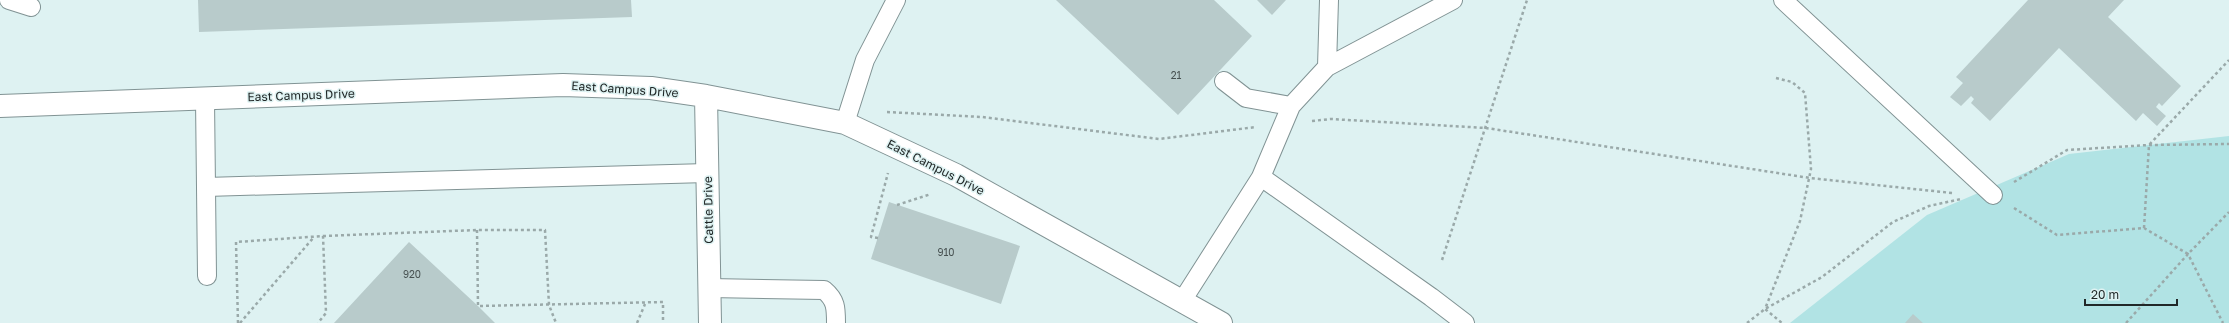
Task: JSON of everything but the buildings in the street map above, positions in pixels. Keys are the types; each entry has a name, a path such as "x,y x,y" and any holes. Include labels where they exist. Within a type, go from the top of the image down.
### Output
{"street":[{"name":"East Campus Drive","path":"0,106 563,85 651,88 706,96 845,123 956,175 1221,323"},
{"name":"Cattle Drive","path":"706,96 710,323"}],"lane":[{"path":"9,0 31,7"},
{"path":"845,123 865,60 896,0"},
{"path":"1327,66 1329,0"},
{"path":"1182,301 1261,176 1291,106 1327,66 1453,0"},
{"path":"1783,0 1985,195"},
{"path":"1224,81 1246,98 1291,106"},
{"path":"205,99 207,276"},
{"path":"206,187 707,173"},
{"path":"1261,176 1431,297 1464,323"},
{"path":"709,288 824,290 832,297 836,306 836,323"}],"path":[{"path":"1442,260 1527,0"},
{"path":"2144,228 2149,145 2229,60"},
{"path":"1765,308 1800,221 1811,170 1805,94 1792,82 1776,78"},
{"path":"883,111 982,117 1159,139 1331,119 1486,128 1810,178 1985,195 2057,236 2144,228 2188,254 2223,323"},
{"path":"1746,323 1765,308 1822,277 1893,222 1930,206 1985,195 2067,150 2149,145 2229,144"},
{"path":"878,238 871,237 889,172"},
{"path":"897,204 932,194"},
{"path":"2126,323 2188,254 2229,212"},
{"path":"477,230 478,306 645,304 663,302 663,323"},
{"path":"239,323 236,242 323,236 477,230 545,230 549,305 556,323"},
{"path":"318,323 326,313 323,236"},
{"path":"239,323 314,237"},
{"path":"637,323 645,304"},
{"path":"1765,308 1782,323"}],"shaded area":[{"path":"2229,136 2229,323 1790,323 1927,215 2069,154"}]}
